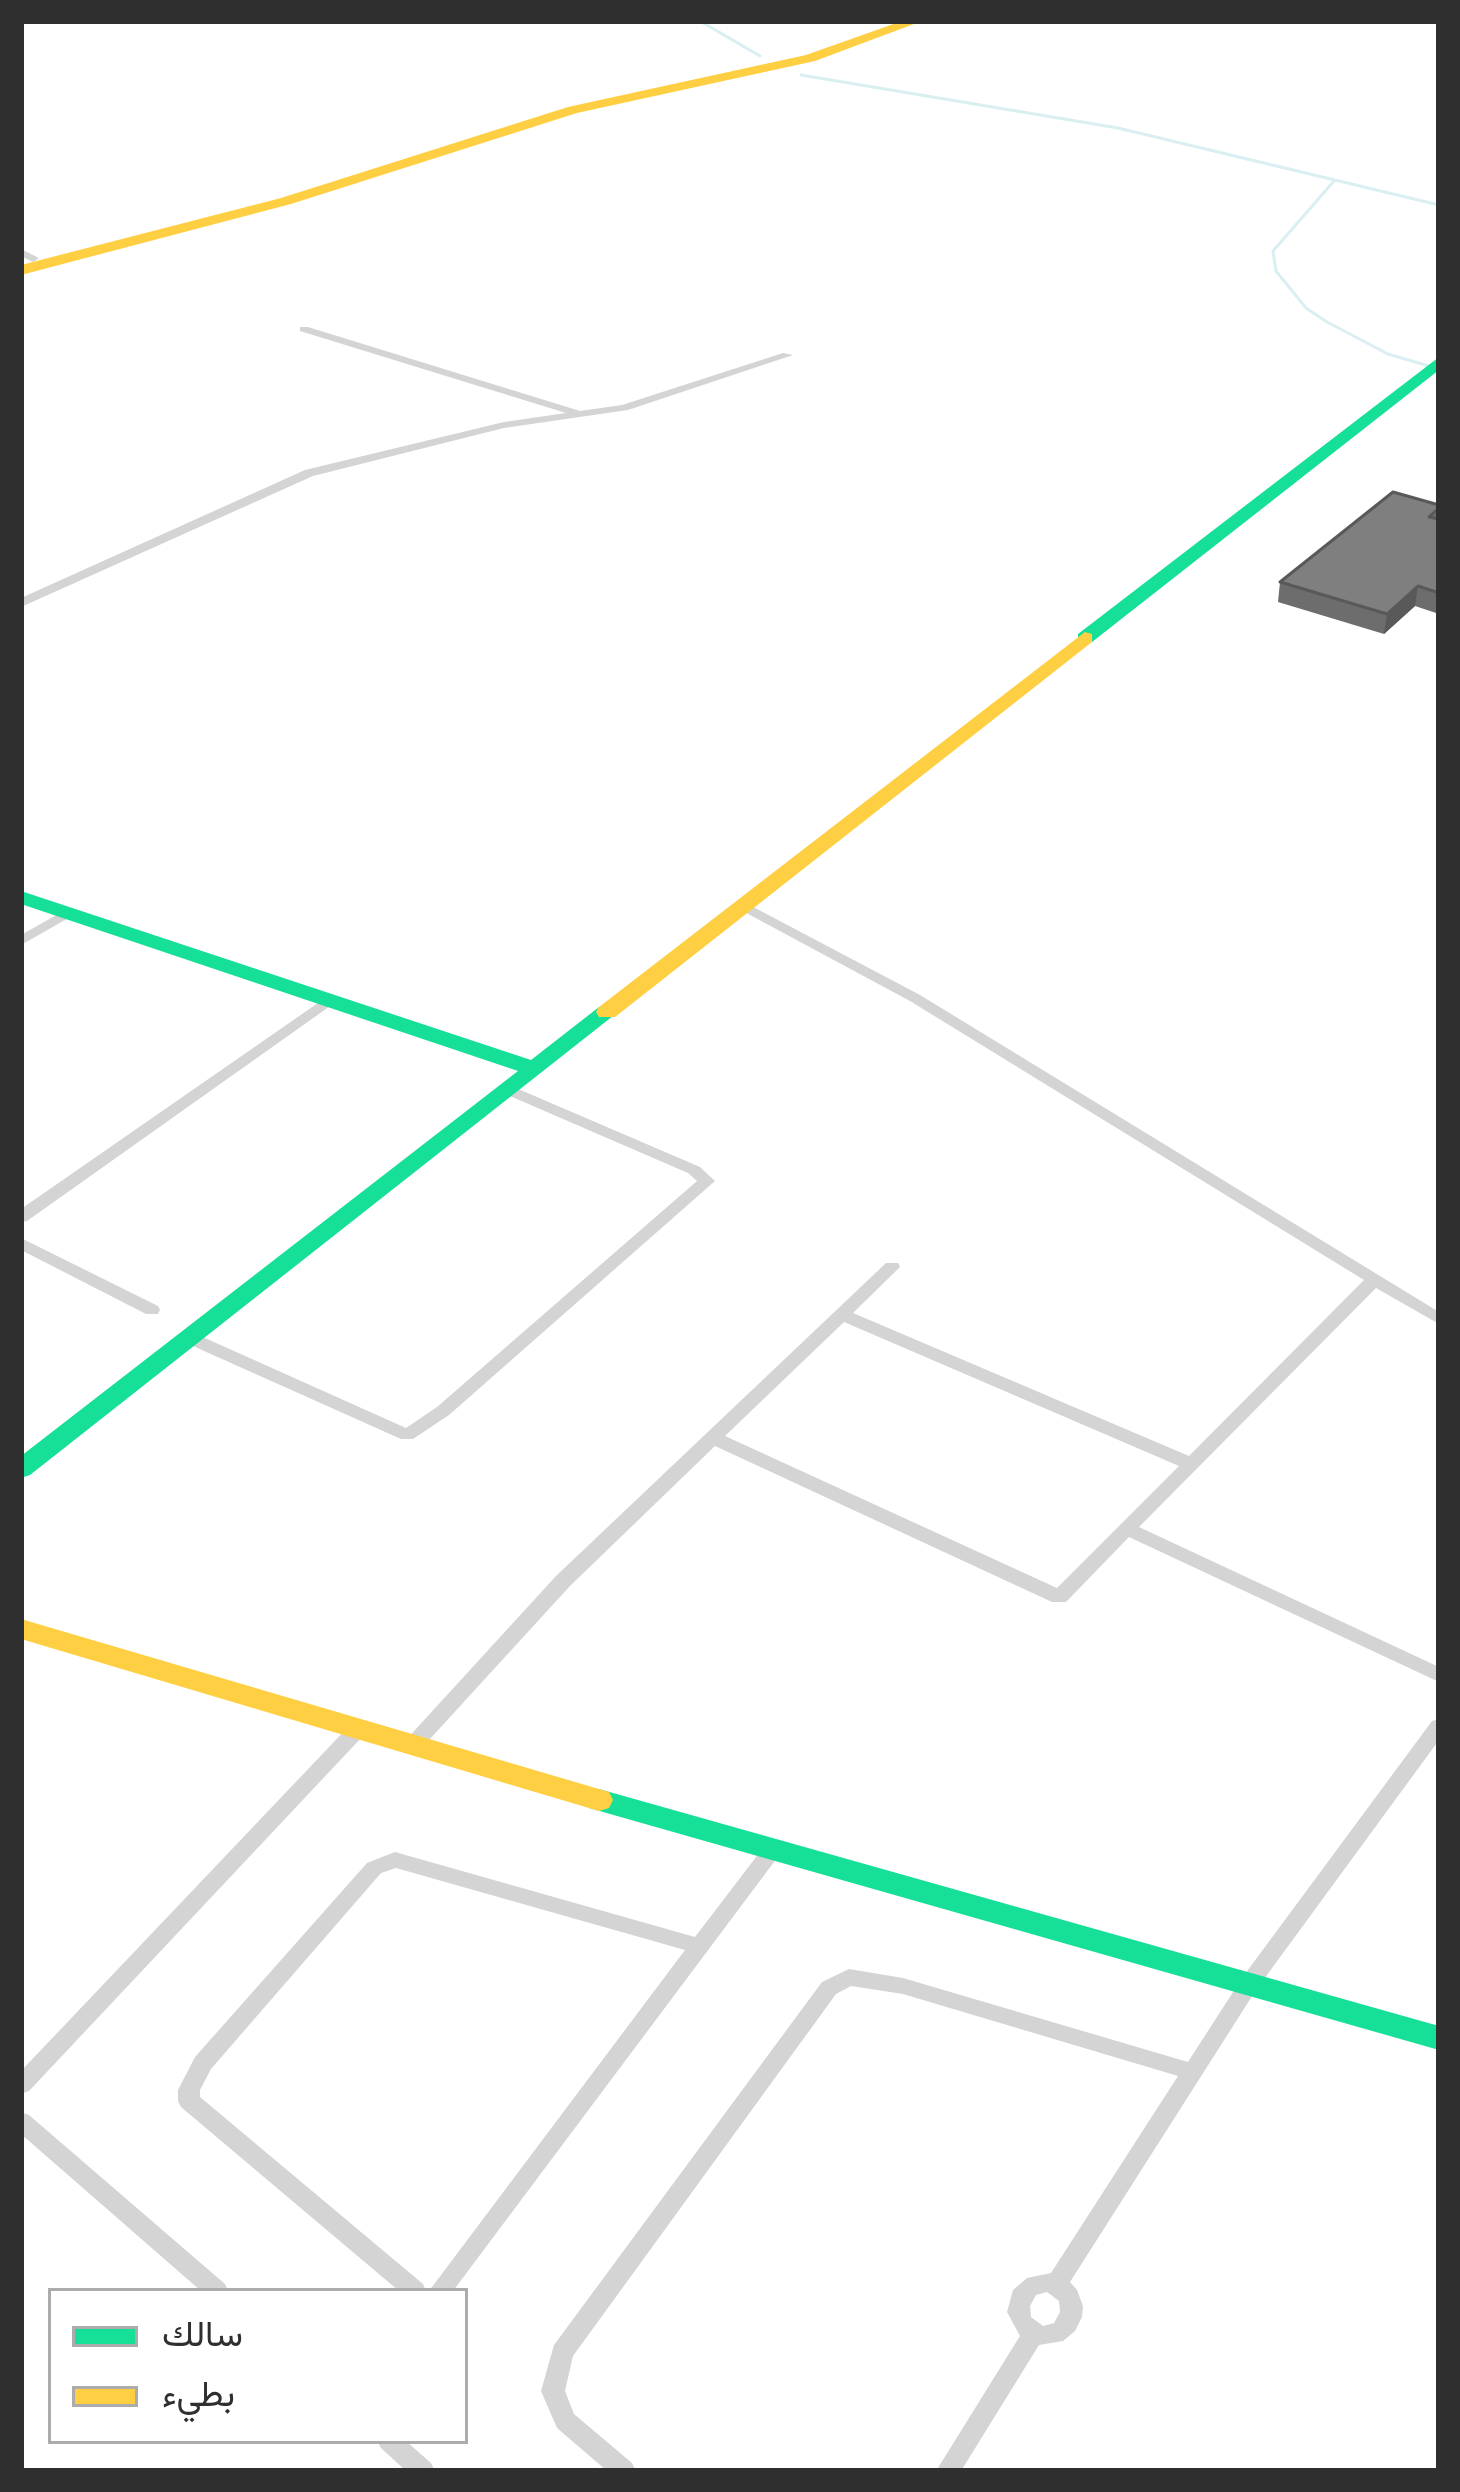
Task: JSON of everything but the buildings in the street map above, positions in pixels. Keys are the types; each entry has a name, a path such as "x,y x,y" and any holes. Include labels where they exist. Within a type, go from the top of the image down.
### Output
{"main road":[{"path":"24,261 277,195 564,106 773,60 896,21"},
{"path":"24,261 266,207 573,110 810,58 914,21"},
{"path":"21,1469 1435,365"},
{"path":"21,897 536,1069"},
{"path":"21,1629 356,1732 1439,2038"}],"street":[{"path":"304,329 581,414"},
{"path":"21,603 309,472 397,448 624,408 787,355"},
{"path":"742,905 974,1034 1439,1318"},
{"path":"21,941 68,913"},
{"path":"21,1217 328,1001"},
{"path":"190,1338 407,1435 443,1412 707,1181 705,1175 509,1090"},
{"path":"21,1243 152,1310"},
{"path":"411,1747 563,1581 892,1267"},
{"path":"713,1438 1059,1597 1375,1279"},
{"path":"842,1315 1190,1463"},
{"path":"1126,1528 1439,1675"},
{"path":"1055,2286 1249,1984 1439,1726"},
{"path":"21,2085 356,1732"},
{"path":"442,2288 773,1849"},
{"path":"411,2288 189,2101 202,2063 374,1868 395,1860 700,1946"},
{"path":"624,2471 565,2421 553,2391 562,2352 829,1988 849,1977 903,1986 1192,2072"},
{"path":"21,2121 214,2288"},
{"path":"1035,2332 1064,2329 1073,2319 1074,2306 1055,2286"},
{"path":"1035,2332 1016,2311 1017,2298 1026,2288 1055,2286"},
{"path":"948,2471 1035,2332"},
{"path":"392,2444 423,2471"}],"waterway":[{"path":"700,21 760,56"},
{"path":"801,75 1118,128 1439,205"},
{"path":"1334,181 1273,251 1276,271 1306,308 1327,322 1388,354 1439,369"}],"traffic: fast":[{"path":"1085,638 1439,362"},
{"path":"21,897 535,1069"},
{"path":"21,1469 607,1012"},
{"path":"599,1800 1439,2038"}],"traffic: slow":[{"path":"21,270 286,201 573,110 810,58 915,21"},
{"path":"607,1012 1085,638"},
{"path":"21,1629 599,1800"}]}
